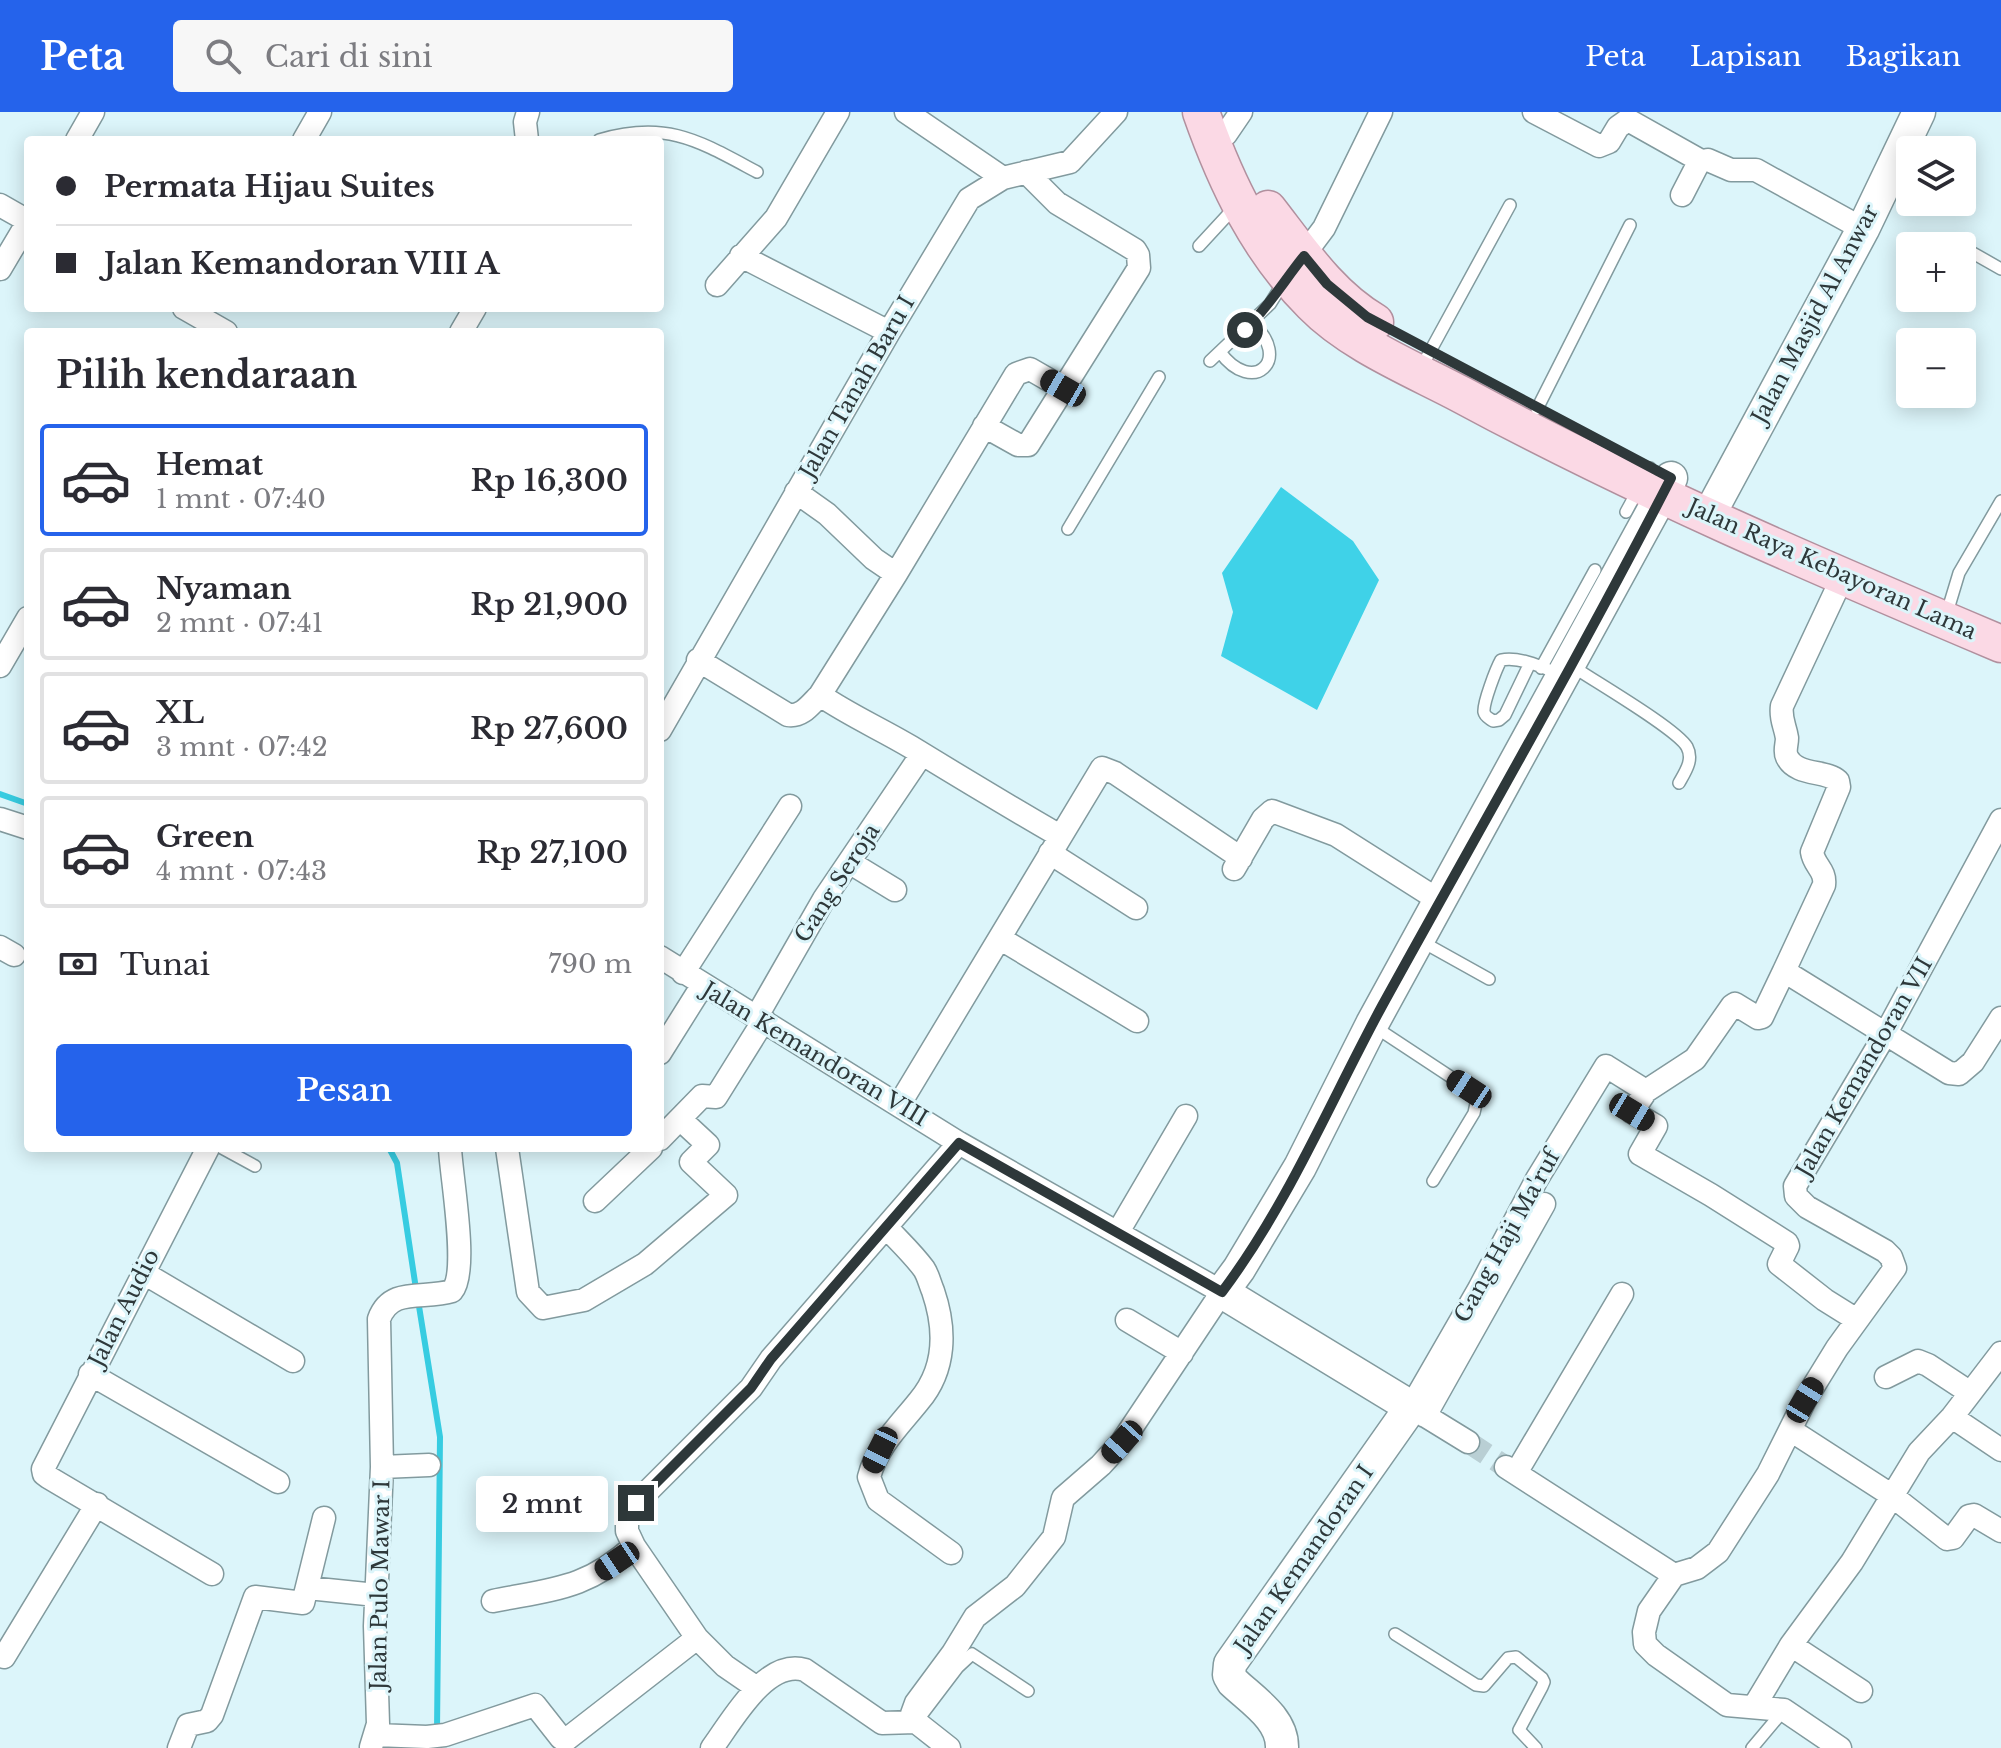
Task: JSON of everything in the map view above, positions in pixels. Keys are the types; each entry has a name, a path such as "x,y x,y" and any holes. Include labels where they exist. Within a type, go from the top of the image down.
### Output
{"main road":[{"name":"Jalan Raya Kebayoran Lama","path":"1221,118 1256,193 1296,266"},
{"name":"Jalan Raya Kebayoran Lama","path":"1221,118 1224,176 1238,204 1296,266 1392,332 1424,362 1525,411 1650,487 1712,508 1806,550 1859,578 1948,612 2001,625"},
{"name":"Jalan Raya Kebayoran Lama","path":"1948,612 2001,644"}],"street":[{"path":"79,136 93,112"},
{"path":"306,136 320,112"},
{"path":"527,136 528,112"},
{"path":"717,285 776,218 838,112"},
{"path":"906,112 1003,178"},
{"name":"Jalan Tanah Baru I","path":"664,719 969,199 1003,178 1073,160 1116,112"},
{"path":"1296,266 1324,228 1381,112"},
{"path":"1534,112 1599,146 1609,142 1618,127 1628,120 1701,161 1708,160 1731,170 1756,170 1863,229"},
{"name":"Jalan Masjid Al Anwar","path":"1712,508 1863,229 1919,112"},
{"path":"1682,195 1701,161"},
{"path":"984,426 1018,445 1028,445 1139,268 1138,255 1084,217 1057,203 1026,172"},
{"path":"0,205 24,219"},
{"path":"0,269 24,228"},
{"path":"741,256 889,332"},
{"path":"196,316 218,328"},
{"path":"698,660 788,715 802,713 820,695 1016,374 1021,370 1035,371 1063,388"},
{"path":"949,1748 916,1722 912,1714 916,1703 975,1617 1015,1586 1054,1537 1063,1498 1122,1442 1239,1269 1300,1167 1372,1024 1440,901 1551,668 1650,487"},
{"path":"796,492 827,514 874,559 896,574"},
{"path":"1857,1320 1825,1300 1779,1263 1787,1243 1640,1154 1656,1126 1632,1112 1646,1091 1695,1059 1732,1006 1735,1004 1758,1018 1764,1016 1824,885 1823,871 1812,852 1839,787 1838,781 1832,776 1812,773 1789,761 1780,718 1782,706 1859,578"},
{"path":"0,666 24,625"},
{"path":"820,695 851,716 922,754 1055,844 1136,908"},
{"name":"Gang Seroja","path":"680,1119 702,1096 716,1097 817,911 922,754"},
{"path":"899,1105 1104,767 1237,864 1263,819 1272,811 1336,835 1440,901"},
{"path":"683,973 790,806"},
{"path":"1,820 24,827"},
{"name":"Jalan Kemandoran VII","path":"1674,1575 1697,1568 1718,1552 1768,1474 1805,1400 1857,1320 1892,1275 1894,1263 1885,1251 1807,1207 1796,1196 1795,1186 1886,1033 2001,820"},
{"path":"849,862 895,890"},
{"path":"1001,939 1137,1021"},
{"name":"Jalan Kemandoran VIII","path":"664,960 959,1143 1222,1292 1418,1412"},
{"path":"1784,971 1939,1069 1959,1074 1973,1062 2001,1018"},
{"path":"664,1047 702,986"},
{"name":"Gang Haji Ma'ruf","path":"1418,1412 1537,1179 1606,1066 1646,1091"},
{"path":"1118,1232 1186,1116"},
{"path":"508,1152 528,1292 543,1308 584,1300 645,1264 726,1195 691,1162 708,1145 680,1119 664,1135"},
{"path":"757,1688 725,1666 697,1638 634,1546 627,1531 627,1521 636,1503 751,1388 771,1359 959,1143"},
{"name":"Jalan Audio","path":"97,1504 48,1477 43,1469 206,1152"},
{"path":"382,1467 379,1319 388,1303 410,1296 452,1291 459,1279 457,1213 450,1152"},
{"path":"595,1201 647,1152"},
{"path":"1468,1442 1418,1412 1544,1204"},
{"path":"887,1228 926,1271 941,1319 942,1347 933,1379 922,1398 880,1450 869,1477 878,1500 951,1553"},
{"path":"142,1272 293,1361"},
{"path":"1622,1294 1511,1470 1674,1575 1649,1611 1644,1632 1645,1644 1656,1655 1727,1705 1755,1705 1784,1710 1840,1748"},
{"path":"1127,1320 1182,1353"},
{"path":"1755,1705 1791,1645 1852,1562 1919,1452 1952,1417 2001,1353"},
{"path":"1886,1377 1918,1361 1969,1392"},
{"path":"90,1374 278,1482"},
{"name":"Jalan Kemandoran I","path":"1282,1748 1280,1730 1233,1682 1229,1675 1230,1664 1418,1412"},
{"path":"1952,1417 2001,1450"},
{"path":"1792,1431 1891,1495 1947,1539 1953,1538 1969,1516 1974,1515 2001,1531"},
{"name":"Jalan Pulo Mawar I","path":"373,1742 382,1467 429,1465"},
{"path":"4,1657 97,1504 212,1574"},
{"path":"179,1748 188,1725 207,1721 212,1715 255,1597 303,1603 324,1518"},
{"path":"493,1601 586,1581 634,1546"},
{"path":"308,1588 376,1595"},
{"path":"373,1742 436,1736 535,1705 561,1738 567,1739 697,1638"},
{"path":"1791,1645 1861,1691"},
{"path":"712,1748 757,1688 780,1670 794,1666 805,1670 882,1723 916,1722"}],"lane":[{"path":"614,136 658,131 674,134 708,145 757,172"},
{"path":"1199,246 1238,204"},
{"path":"1424,362 1510,205"},
{"path":"1525,411 1630,225"},
{"path":"1976,255 2001,269"},
{"path":"1210,361 1270,304 1296,266"},
{"path":"1220,352 1229,364 1243,373 1253,374 1264,367 1271,355 1269,342 1252,323"},
{"path":"1068,529 1159,377"},
{"path":"1948,612 1959,573 2001,501"},
{"path":"1595,570 1551,668 1499,720 1493,721 1484,711 1501,660 1506,658 1551,668 1672,732 1687,747 1690,757 1679,783"},
{"path":"1419,939 1489,979"},
{"path":"1372,1024 1469,1089 1477,1099 1474,1113 1433,1181"},
{"path":"229,1152 255,1166"},
{"path":"1395,1634 1476,1685 1484,1686 1508,1658 1516,1657 1542,1678 1544,1682 1519,1730 1536,1748"},
{"path":"916,1722 958,1667 972,1654 1028,1691"},
{"path":"1752,1748 1784,1710"}],"shaded area":[{"path":"1281,487 1353,541 1379,580 1317,710 1221,656 1233,612 1222,573"}],"waterway":[{"path":"0,794 24,803"},
{"path":"391,1152 397,1163 416,1289"},
{"path":"418,1300 440,1437 437,1731"}],"tunnel":[{"path":"1468,1442 1506,1467"}],"route":[{"path":"636,1503 751,1388 771,1359 959,1143 1222,1292 1260,1236 1300,1167 1372,1024 1671,478 1367,317 1327,284 1304,256 1270,304 1245,330"}]}
